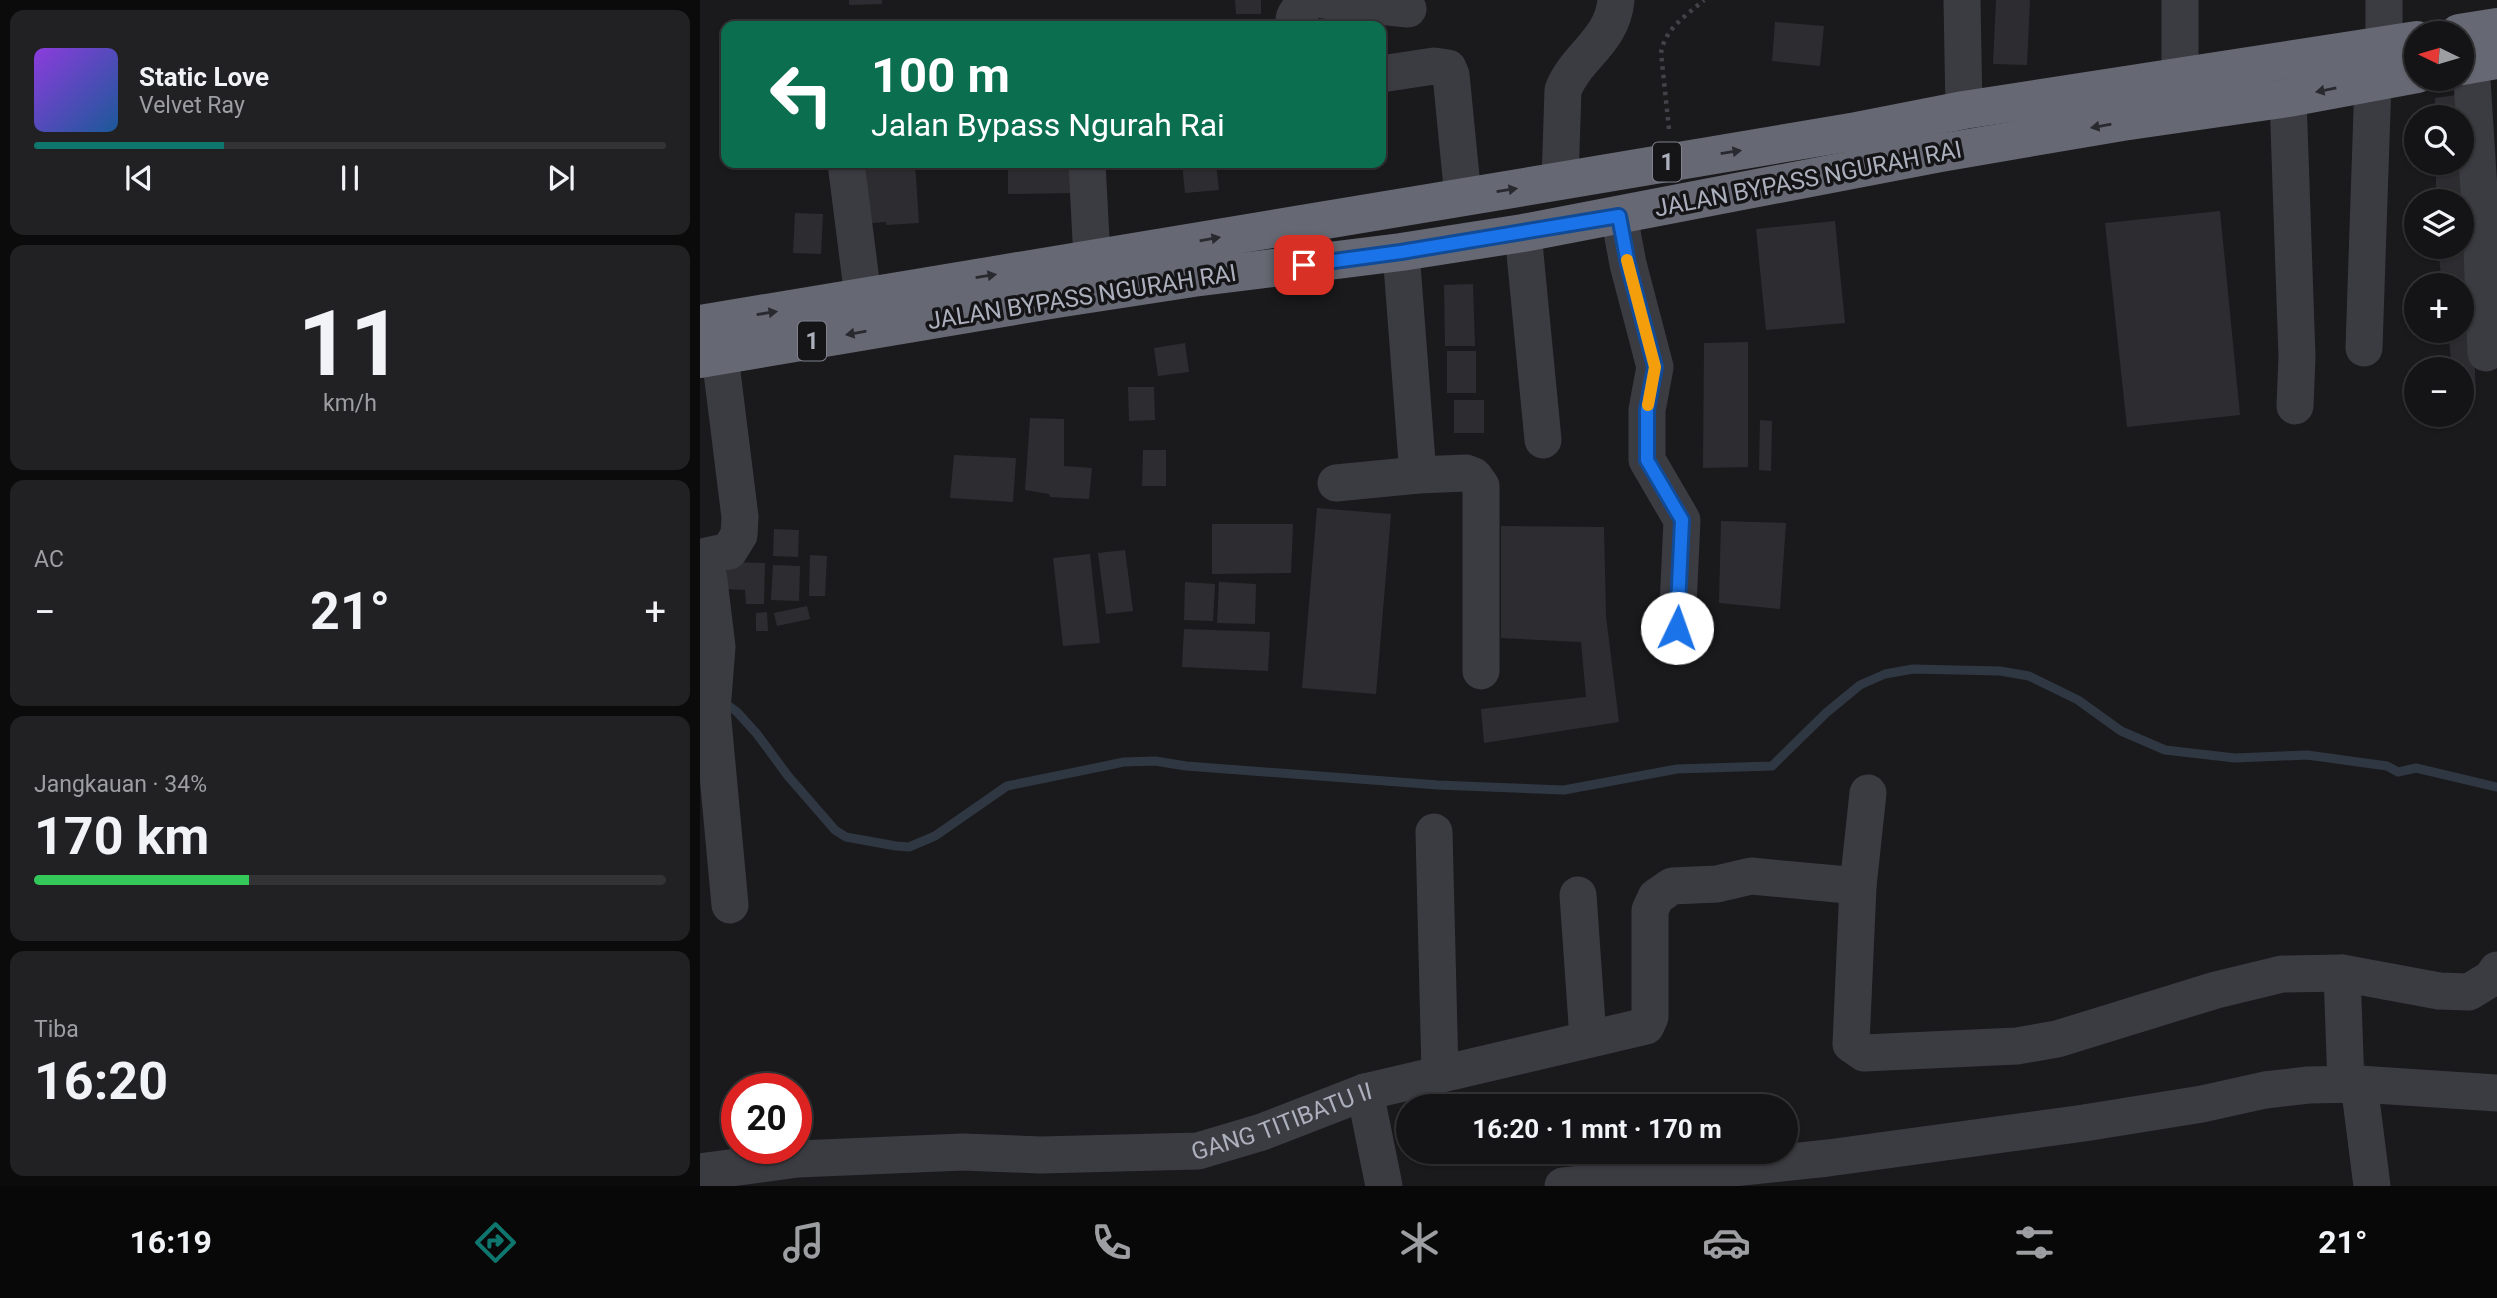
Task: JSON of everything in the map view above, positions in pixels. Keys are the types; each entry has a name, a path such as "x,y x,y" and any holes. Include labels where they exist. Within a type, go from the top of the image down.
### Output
{"highway":[{"name":"JALAN BYPASS NGURAH RAI","path":"710,358 1093,259 1857,131 1964,110 2400,42"},
{"name":"JALAN BYPASS NGURAH RAI","path":"700,324 863,297 921,304 1193,278 1401,252 1619,216 1940,153 2122,122 2288,98 2404,76"}],"street":[{"path":"1293,21 1298,9 1313,0"},
{"path":"1324,0 1408,9"},
{"path":"1560,181 1563,90 1568,78 1604,37 1614,15 1616,0"},
{"path":"1962,0 1964,110"},
{"path":"2180,0 2180,78"},
{"path":"2384,0 2400,42"},
{"path":"2479,52 2497,186"},
{"path":"2479,52 2486,353"},
{"path":"1386,73 1434,65 1448,68 1451,75 1463,197"},
{"path":"2364,348 2372,81"},
{"path":"2288,98 2297,357 2295,406"},
{"path":"847,168 863,297"},
{"path":"1087,168 1093,259"},
{"path":"1619,216 1628,264 1655,367 1647,410 1647,460 1682,520 1677,628"},
{"path":"1523,233 1543,440"},
{"path":"1401,252 1418,475"},
{"path":"710,358 740,517 739,535 729,551 706,556 717,648 712,710 730,905"},
{"path":"1336,484 1418,475 1466,473 1474,476 1481,486 1481,671"},
{"path":"1868,793 1858,886 1851,1044 1864,1053 2017,1046 2057,1039 2216,990 2282,974 2342,973 2439,991 2469,992 2492,978 2497,970"},
{"path":"1434,832 1440,1073"},
{"name":"GANG TITIBATU II","path":"700,1172 798,1159 963,1152 1041,1155 1198,1151 1262,1132 1365,1092 1646,1026 1650,1017 1650,910 1656,897 1672,886 1717,884 1751,876 1858,886"},
{"path":"1578,895 1588,1038"},
{"path":"2342,973 2353,1084 2372,1186"},
{"path":"1563,1186 1635,1183 1841,1156 2084,1123 2202,1104 2265,1090 2308,1085 2353,1084 2497,1093"},
{"path":"1365,1092 1384,1186"}],"path":[{"path":"1672,161 1661,52 1663,40 1668,32 1704,0"}],"building":[{"path":"849,0 882,0 882,4 849,5"},
{"path":"1235,0 1261,0 1261,14 1236,14"},
{"path":"1996,0 2030,0 2027,65 1993,64"},
{"path":"1775,22 1824,26 1820,66 1772,61"},
{"path":"2463,94 2463,105 2435,105 2435,98"},
{"path":"855,168 915,168 919,223 859,224"},
{"path":"1008,168 1074,168 1075,193 1008,194"},
{"path":"1182,168 1217,168 1219,190 1185,193"},
{"path":"2436,175 2466,175 2467,189 2436,189"},
{"path":"2220,211 2240,415 2127,427 2105,223"},
{"path":"795,213 823,214 821,254 793,253"},
{"path":"1835,221 1845,323 1766,330 1756,229"},
{"path":"2439,259 2470,259 2471,273 2441,273"},
{"path":"1473,284 1475,346 1445,346 1444,285"},
{"path":"1748,342 1748,467 1703,468 1704,343"},
{"path":"1185,343 1189,372 1158,376 1154,348"},
{"path":"2449,343 2474,343 2476,395 2474,357 2451,357"},
{"path":"1447,351 1476,351 1476,393 1447,393"},
{"path":"1128,387 1154,387 1155,420 1129,421"},
{"path":"1454,400 1484,400 1484,433 1454,433"},
{"path":"1030,418 1064,419 1064,466 1092,468 1089,499 1050,497 1049,494 1025,490"},
{"path":"1760,420 1772,421 1771,471 1759,470"},
{"path":"1143,450 1166,450 1166,486 1142,486"},
{"path":"954,455 1016,458 1013,502 950,498"},
{"path":"1317,508 1391,514 1376,694 1302,688"},
{"path":"1721,521 1786,523 1780,609 1719,603"},
{"path":"1212,524 1293,524 1291,573 1212,574"},
{"path":"1501,526 1604,527 1606,616 1619,722 1484,743 1481,709 1586,697 1581,642 1501,638"},
{"path":"774,529 799,530 798,557 773,556"},
{"path":"1125,550 1133,611 1106,614 1098,553"},
{"path":"1090,554 1100,643 1063,646 1053,558"},
{"path":"810,555 827,556 825,596 809,596"},
{"path":"728,562 765,563 764,604 746,604 745,590 725,589"},
{"path":"773,565 800,566 799,601 771,600"},
{"path":"1185,582 1215,584 1213,621 1184,620"},
{"path":"1219,582 1256,584 1255,624 1217,623"},
{"path":"807,606 810,619 777,626 774,613"},
{"path":"767,612 768,631 756,631 756,613"},
{"path":"1184,629 1270,632 1268,671 1182,667"}],"waterway":[{"path":"721,700 737,712 757,734 788,776 835,830 846,837 909,847 935,836 1007,786 1124,762 1155,761 1186,766 1438,785 1564,790 1677,769 1772,766 1826,713 1860,685 1885,674 1913,669 2000,671 2029,676 2078,700 2121,731 2165,750 2235,758 2307,755 2387,766 2398,772 2416,768 2497,787"}],"slow traffic":[{"path":"1627,260 1655,367 1648,405"}],"route":[{"path":"1304,265 1619,216 1628,264 1655,367 1647,410 1647,460 1682,520 1677,628"}]}
